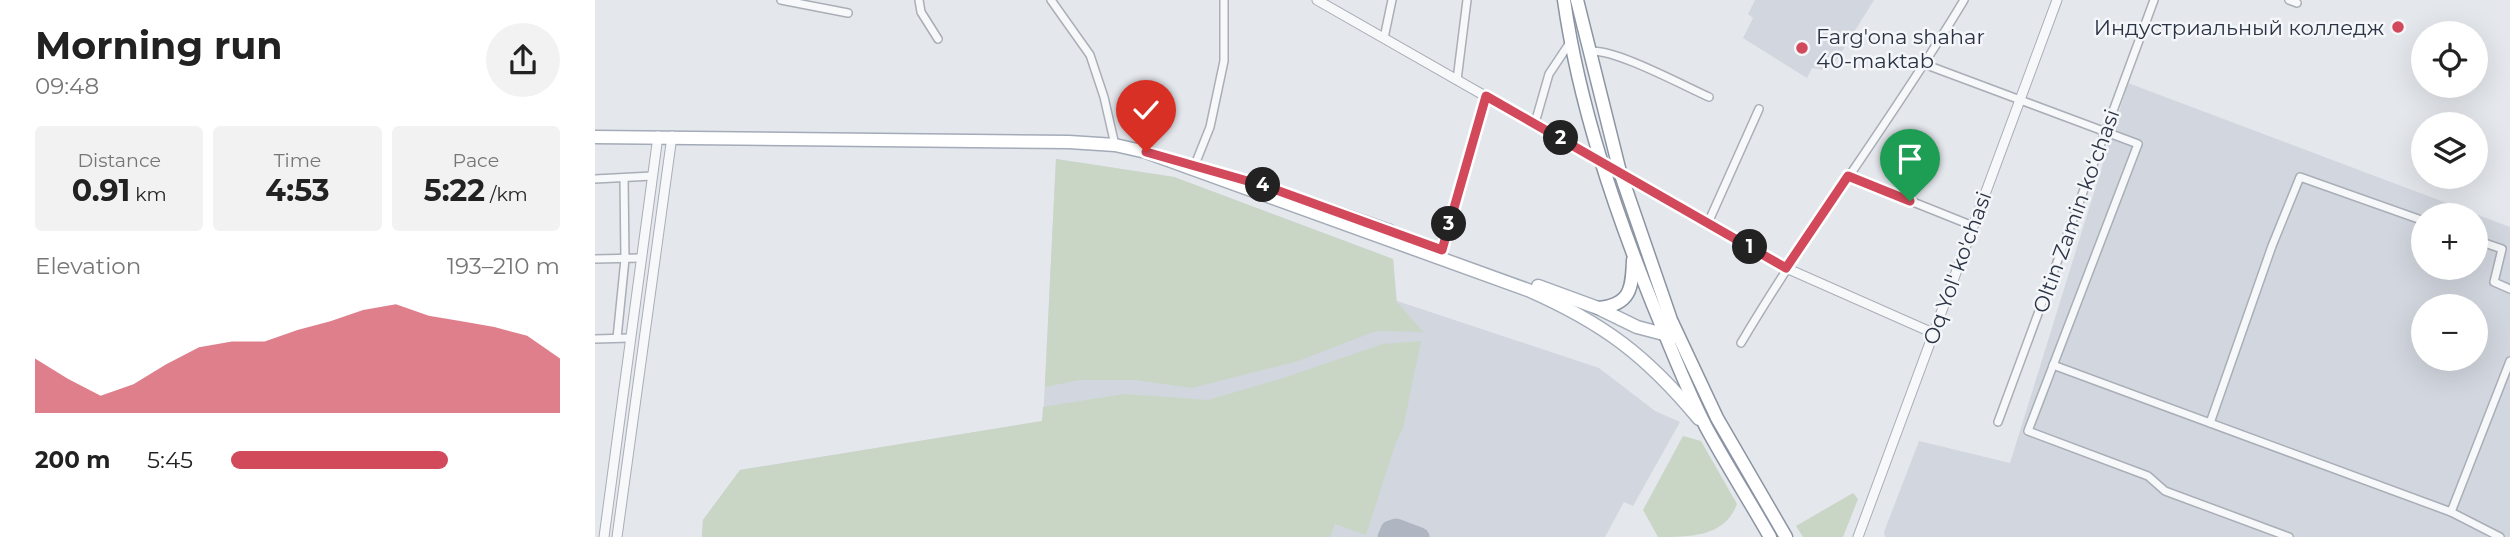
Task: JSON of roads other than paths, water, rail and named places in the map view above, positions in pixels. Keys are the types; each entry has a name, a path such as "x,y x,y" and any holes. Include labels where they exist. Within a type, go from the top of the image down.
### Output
{"main road":[{"path":"1564,0 1571,40 1601,160 1633,256 1706,427 1770,537"},
{"path":"1577,0 1620,172 1667,309 1717,418 1786,537"},
{"path":"595,137 1069,142 1115,145 1265,186 1598,308 1637,327 1666,337 1681,338"},
{"path":"1194,167 1528,290 1573,310 1617,337 1667,380 1706,427"},
{"path":"1598,308 1609,307 1624,300 1629,293 1633,256"}],"street":[{"path":"781,0 848,13"},
{"path":"919,0 921,12 937,40"},
{"path":"1051,0 1090,55 1104,97 1115,145"},
{"path":"1194,167 1210,127 1224,61 1224,0"},
{"path":"1317,0 1786,268 1933,333"},
{"path":"1384,38 1392,0"},
{"path":"1457,80 1467,0"},
{"path":"1741,343 1786,268 1964,0"},
{"name":"Oq Yol' ko'chasi","path":"1858,537 2057,0"},
{"name":"Oltin Zamin koʻchasi","path":"1998,422 2154,0"},
{"path":"1535,123 1549,74 1571,40"},
{"path":"1588,52 1597,49 1709,97"},
{"path":"1924,64 2138,144 2028,431 2148,476 2165,491 2289,537"},
{"path":"1442,250 1486,96"},
{"path":"1708,223 1759,110"},
{"path":"604,537 658,136"},
{"path":"617,537 672,136"},
{"path":"595,179 652,176"},
{"path":"1848,176 1973,226"},
{"path":"2210,423 2299,177 2411,216"},
{"path":"617,338 625,259 624,178"},
{"path":"2488,244 2502,249 2494,282 2510,289"},
{"path":"595,260 641,258"},
{"path":"595,339 630,338"},
{"path":"2451,512 2510,361"},
{"path":"2053,365 2451,512 2500,537"}],"place":[{"name":"Индустриальный колледж","path":"2398,27"},
{"name":"Farg'ona shahar 40-maktab","path":"1802,48"}]}
